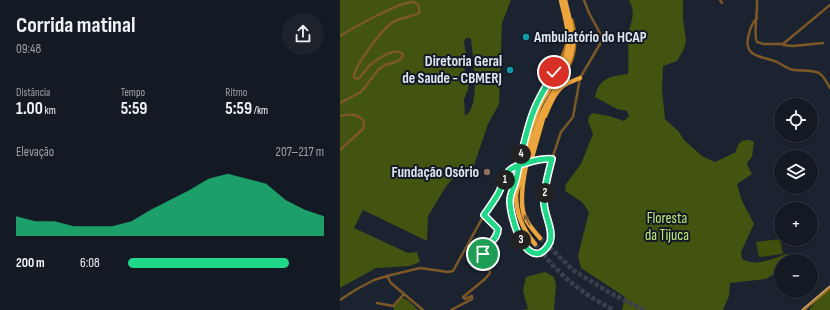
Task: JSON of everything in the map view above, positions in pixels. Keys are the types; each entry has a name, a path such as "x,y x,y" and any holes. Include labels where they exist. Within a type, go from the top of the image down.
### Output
{"highway":[{"path":"523,227 517,209 517,191 531,129 563,64 568,46 567,28 560,0"},
{"path":"540,238 526,220 521,199 522,189 533,139 544,104 567,66 572,49 572,29 566,0"},
{"path":"537,136 552,100 559,90 566,84 580,78"},
{"path":"521,199 537,136 550,98"},
{"path":"515,183 513,196 514,207 523,227 535,244"}],"main road":[{"path":"515,183 528,126 534,109 561,59 566,46 566,26 560,0"},
{"path":"543,94 550,98 570,65 575,48 574,27 566,0"},
{"path":"803,310 830,287"}],"street":[{"path":"515,183 511,191 511,215 526,249 530,252 540,253 547,247 551,235 544,200 552,159 561,132 574,117 580,78 597,51 602,38 584,0"},
{"path":"756,0 757,18 754,36 757,42 792,46 823,43"},
{"path":"340,36 395,7 413,1 419,7 418,13 394,21 386,28 357,67 353,76 354,78 358,79 369,66 379,58 391,52 401,52 403,55 401,59 379,69 361,92 340,103"},
{"path":"783,44 830,5"},
{"path":"757,18 752,23 747,43 748,48 752,53 761,58 777,62 793,70 822,75 830,88"},
{"path":"340,116 354,114 359,115 364,121 364,124 363,129 340,150"},
{"path":"340,300 374,280 387,276 420,268 448,272 453,271 484,215 498,195 508,172 516,167 536,160 552,159"},
{"path":"451,310 472,299 472,296 465,299 463,297 490,274 483,254 484,250 496,237 498,229 484,215"},
{"path":"387,276 391,283 423,310"},
{"path":"377,303 393,306 404,294"}],"green space":[{"path":"340,0 511,0 502,23 499,104 488,124 472,171 467,178 455,176 447,185 428,216 427,241 363,210 354,228 408,253 417,252 420,262 410,266 376,268 340,288","holes":["466,38 471,38 475,81 473,103 470,111 465,116 464,99 468,90 469,81 462,63 466,54 464,42"]},
{"name":"Floresta da Tijuca","path":"629,0 683,0 683,19 686,40 684,49 677,61 663,66 662,90 665,119 679,132 684,140 702,156 715,162 736,152 742,141 748,140 754,142 752,157 747,163 752,174 737,184 742,201 754,224 741,252 742,259 758,262 774,258 774,274 766,279 730,283 729,296 723,310 622,310 625,297 581,268 578,256 589,212 582,202 565,191 566,184 581,164 593,134 588,121 589,116 592,113 609,116 624,121 629,116 627,111 617,109 595,97 597,90 603,81 612,77 628,74 628,36 633,14"},
{"path":"774,240 774,246 781,246 783,254 759,257 756,242"},
{"path":"545,272 554,277 556,285 554,310 522,310 528,309 523,291 526,277"},
{"path":"830,288 830,310 809,310 821,295"},
{"path":"401,297 409,301 418,310 394,310 393,306"}],"waterway":[{"path":"539,114 547,96"}],"tunnel":[{"path":"540,238 573,270 610,293 644,310"},
{"path":"535,244 552,265 570,282 580,290 614,310"}],"tram line":[{"path":"802,310 830,286"}],"place":[{"name":"Ambulatório do HCAP","path":"526,37"},
{"name":"Diretoria Geral de Saude - CBMERJ","path":"510,70"},
{"name":"Fundação Osório","path":"487,172"}],"route":[{"path":"483,254 484,250 498,234 498,229 484,215 498,195 508,172 516,167 536,160 548,158 552,159 544,200 551,233 549,244 544,251 540,253 530,252 526,249 511,215 510,194 515,183 518,167 523,144 534,109 554,72"}]}
